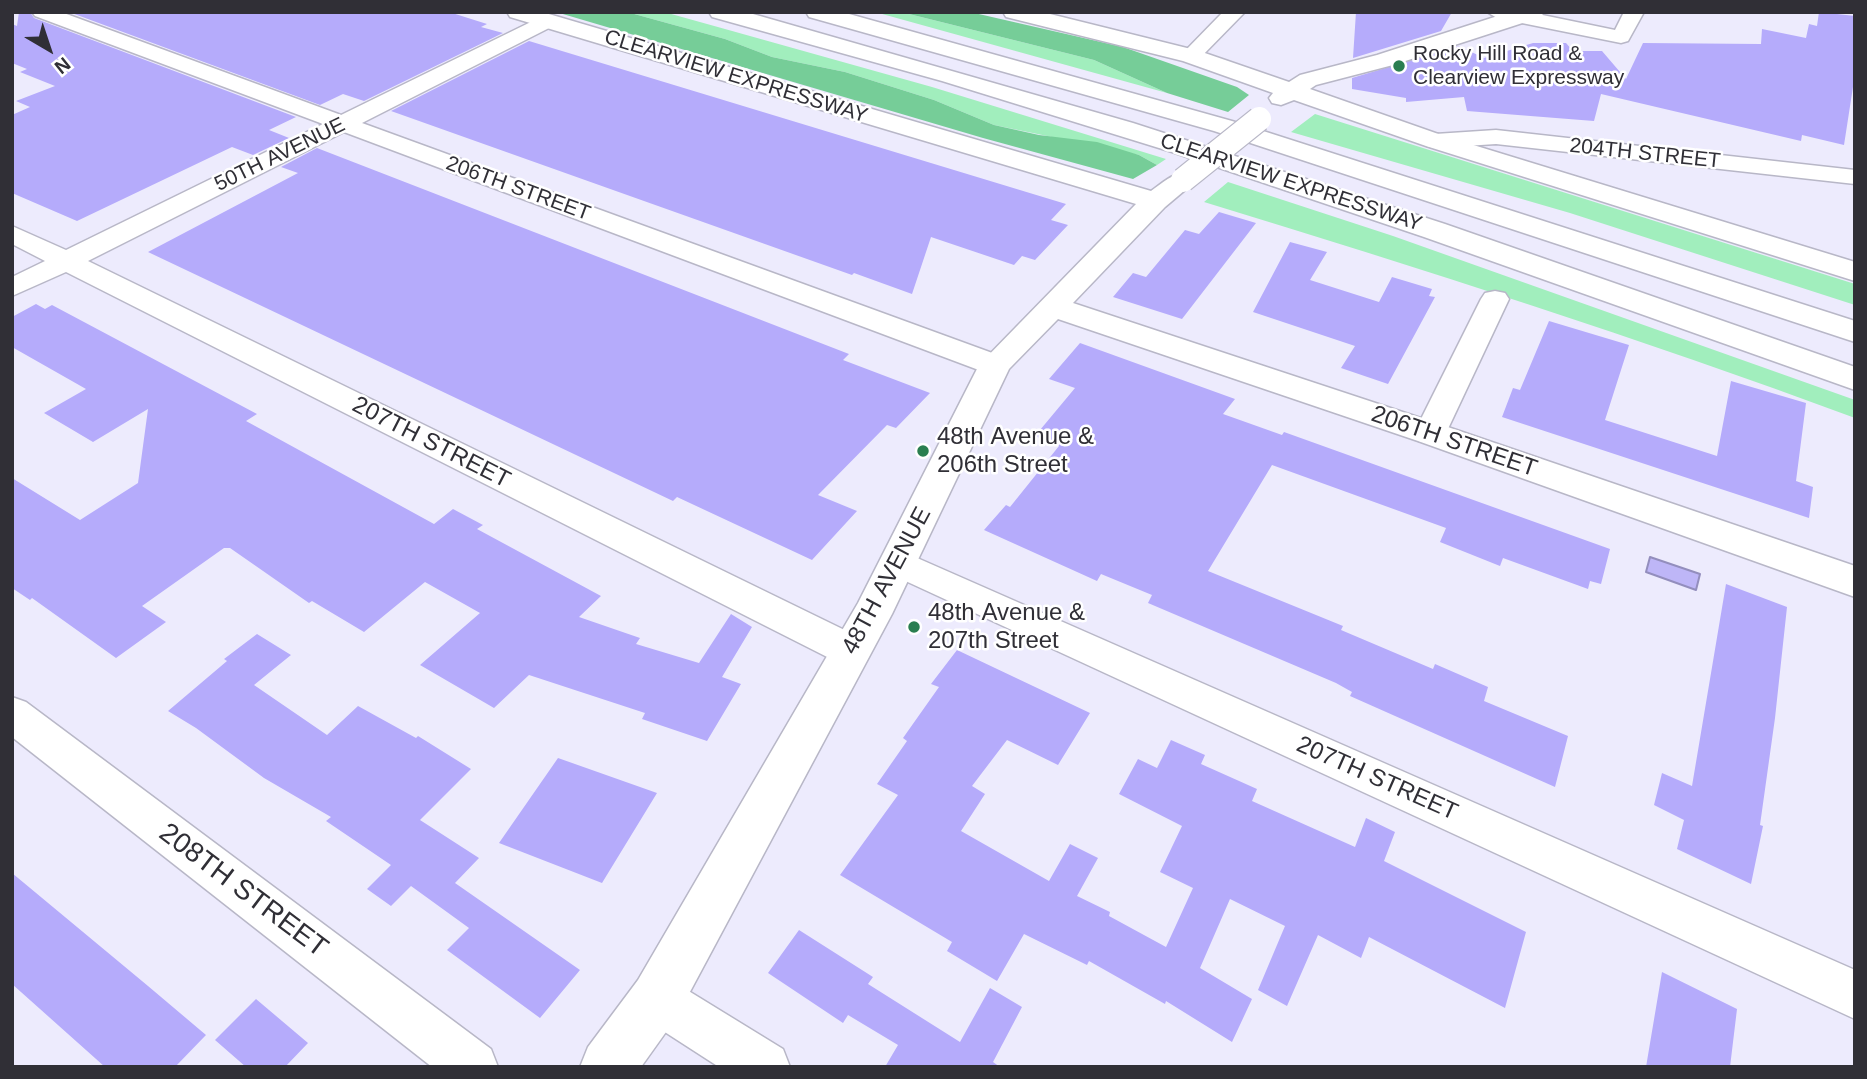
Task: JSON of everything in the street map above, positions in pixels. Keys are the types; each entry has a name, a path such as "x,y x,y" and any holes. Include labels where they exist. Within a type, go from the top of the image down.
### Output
{"main road":[{"name":"CLEARVIEW EXPRESSWAY","path":"518,12 1169,190"},
{"name":"CLEARVIEW EXPRESSWAY","path":"720,12 1025,98 1180,146 1363,206 1855,379"},
{"name":"CLEARVIEW EXPRESSWAY","path":"817,12 1223,126 1855,331"},
{"path":"1014,12 1191,56 1435,141 1855,272"},
{"name":"48TH AVENUE","path":"608,1067 657,999 900,563 995,365 1169,190 1259,119 1290,90 1308,80 1384,60 1516,14"},
{"name":"206TH STREET","path":"1051,306 1430,433 1855,582"}],"street":[{"name":"206TH STREET","path":"42,12 995,365"},
{"path":"1191,56 1235,12"},
{"path":"1516,14 1621,37 1634,12"},
{"name":"50TH AVENUE","path":"12,288 548,21"},
{"name":"204TH STREET","path":"1435,141 1489,137 1855,177"},
{"path":"1576,185 1586,164 1604,149"},
{"name":"207TH STREET","path":"12,234 851,651"},
{"path":"1430,433 1495,299"},
{"name":"207TH STREET","path":"900,563 1855,995"},
{"name":"208TH STREET","path":"12,714 473,1067"},
{"path":"657,999 765,1067"}],"green space":[{"path":"556,12 627,12 725,39 772,57 845,72 934,100 994,125 1039,135 1097,142 1139,155 1157,165 1133,179 983,138"},
{"path":"627,12 664,12 932,87 1166,159 1157,165 1139,155 994,125 934,100 845,72 772,57 725,39"},
{"path":"875,12 901,12 1094,60 1167,93"},
{"path":"901,12 970,12 1123,47 1237,87 1249,95 1228,112 1167,93 1094,60"},
{"path":"1315,114 1855,284 1855,305 1570,213 1291,132"},
{"path":"1228,182 1393,236 1855,400 1855,418 1531,305 1204,202"}],"shaded area":[{"path":"1650,557 1700,574 1696,590 1646,572"}],"building":[{"path":"19,12 30,12 34,18 296,117 269,130 289,138 253,155 232,147 77,221 12,193 12,115 30,107 16,101 55,86 20,72 27,69 12,63 12,24 17,26"},
{"path":"69,12 449,12 487,24 481,27 503,33 364,101 343,94 320,105"},
{"path":"1356,12 1452,12 1441,31 1353,58"},
{"path":"1819,12 1855,16 1855,74 1844,145 1802,135 1801,141 1601,94 1594,121 1467,111 1464,97 1406,102 1406,98 1352,89 1352,78 1459,46 1484,58 1533,43 1566,43 1573,51 1602,51 1626,79 1643,43 1761,44 1762,29 1806,38 1809,24 1817,26"},
{"path":"529,41 1066,204 1051,220 1068,225 1035,260 1022,256 1014,265 931,237 912,294 391,111"},
{"path":"317,148 849,354 843,360 930,393 896,428 887,425 818,495 857,511 812,560 677,497 673,501 148,252 298,173 281,167"},
{"path":"1219,212 1256,223 1182,319 1113,297 1133,273 1146,277 1185,230 1199,234"},
{"path":"1290,242 1327,252 1310,280 1379,302 1392,277 1432,289 1429,296 1435,297 1388,384 1341,368 1355,346 1253,312"},
{"path":"36,304 45,309 52,305 257,414 246,421 434,524 453,509 483,525 477,529 601,596 579,617 640,638 636,644 699,663 731,614 752,627 722,677 741,684 707,741 642,719 645,713 529,675 494,708 420,665 480,613 425,582 364,632 312,601 309,603 230,548 224,548 142,606 166,622 116,658 32,598 30,600 12,588 12,478 80,520 138,483 148,409 93,442 44,413 86,389 12,347 12,317"},
{"path":"1549,321 1629,345 1605,420 1717,456 1731,381 1806,403 1796,481 1813,487 1809,518 1502,417 1513,388 1520,390"},
{"path":"1080,343 1235,399 1223,414 1282,435 1284,432 1610,549 1601,584 1590,581 1588,589 1503,558 1500,566 1440,542 1446,528 1272,465 1208,571 1343,626 1341,630 1433,669 1435,664 1488,687 1484,701 1568,736 1555,787 1350,696 1352,692 1336,683 1148,603 1152,595 1101,574 1097,581 984,530 1006,505 1010,507 1059,446 1035,436 1075,388 1049,379"},
{"path":"1726,584 1787,607 1760,825 1763,826 1751,884 1677,849 1684,820 1654,805 1662,773 1692,786"},
{"path":"257,634 291,655 254,685 327,735 358,706 416,738 418,736 471,769 420,820 479,858 455,883 580,970 540,1018 447,950 469,928 411,886 391,906 367,889 391,865 326,821 331,817 264,778 168,711 227,661 224,659"},
{"path":"957,650 1090,713 1058,765 1007,740 972,786 985,794 961,831 1049,881 1070,844 1098,858 1077,896 1110,912 1109,916 1166,947 1193,888 1160,872 1182,826 1119,794 1138,759 1157,768 1171,740 1205,755 1201,764 1257,789 1252,801 1355,847 1366,818 1395,832 1384,861 1526,932 1505,1008 1369,937 1361,958 1318,935 1287,1006 1258,990 1285,926 1230,899 1200,968 1252,999 1232,1042 1166,1001 1165,1004 1089,961 1087,965 1024,934 997,981 947,951 952,942 840,875 898,795 877,784 907,741 903,738 939,687 931,684"},
{"path":"558,758 657,793 602,883 499,843"},
{"path":"12,873 206,1035 175,1067 105,1067 12,984"},
{"path":"799,930 873,977 868,984 960,1042 990,988 1022,1007 993,1062 1000,1067 885,1067 898,1045 848,1015 843,1023 768,973"},
{"path":"1662,972 1737,1009 1730,1067 1646,1067"},
{"path":"256,999 308,1043 285,1067 246,1067 215,1040"}],"place":[{"name":"Rocky Hill Road & Clearview Expressway","path":"1399,66"},
{"name":"48th Avenue & 206th Street","path":"923,451"},
{"name":"48th Avenue & 207th Street","path":"914,627"}]}
